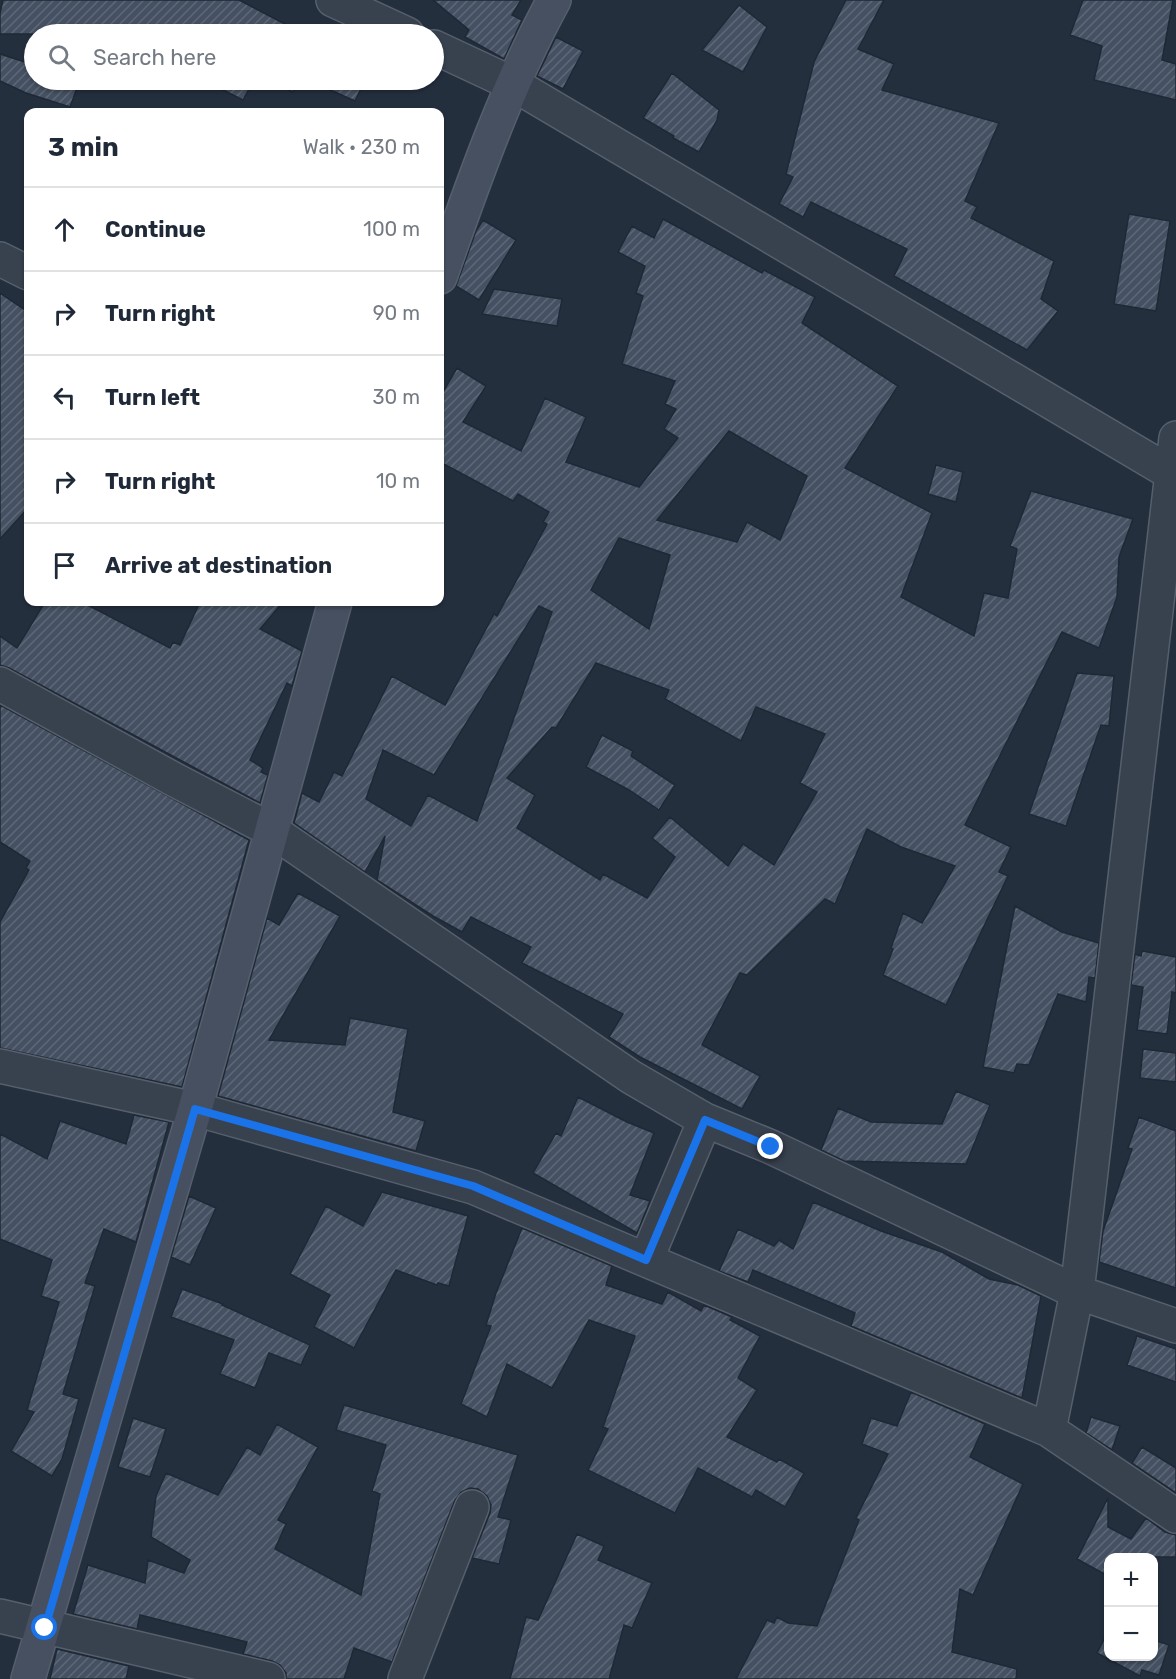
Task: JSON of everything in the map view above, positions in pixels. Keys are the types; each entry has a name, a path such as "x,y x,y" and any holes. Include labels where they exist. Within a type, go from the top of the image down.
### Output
{"street":[{"path":"333,0 385,24"},
{"path":"444,266 486,147 538,29 554,0"},
{"path":"444,52 513,84 1173,474"},
{"path":"0,259 24,271"},
{"path":"1049,1430 1077,1292 1176,438"},
{"path":"28,1679 45,1628 195,1109 334,606"},
{"path":"0,684 271,830 631,1077 705,1120 771,1147 1077,1292 1176,1326"},
{"path":"0,1066 195,1109 473,1186 1049,1430 1176,1516"},
{"path":"646,1260 705,1120"},
{"path":"405,1679 472,1507"},
{"path":"0,1616 268,1679"}],"building":[{"path":"3,0 239,0 285,24 24,24 24,34 0,34 0,13"},
{"path":"433,0 521,0 512,15 522,20 504,59 465,37 469,30"},
{"path":"846,0 884,0 858,49 894,64 882,90 999,123 965,201 977,207 971,218 1054,261 1041,299 1058,311 1027,350 894,276 907,249 811,202 803,217 779,204 793,177 786,174 814,62"},
{"path":"1083,0 1173,0 1162,60 1176,64 1176,100 1094,80 1102,46 1070,35"},
{"path":"739,5 767,27 743,72 702,50"},
{"path":"556,37 583,51 563,89 537,76"},
{"path":"0,54 24,62 24,90 76,90 70,107 26,93 0,81"},
{"path":"672,73 719,110 717,120 699,152 643,118"},
{"path":"223,90 248,90 243,100"},
{"path":"330,90 360,90 355,101"},
{"path":"1129,214 1170,221 1156,311 1114,304"},
{"path":"663,219 762,273 764,270 815,297 802,323 898,386 845,468 932,513 901,597 974,636 984,593 1008,598 1017,549 1010,546 1031,491 1133,519 1119,557 1117,597 1099,648 1062,632 965,825 1011,847 999,872 1008,876 946,1005 883,975 903,913 922,923 955,866 901,847 867,829 835,904 825,899 747,975 740,973 702,1045 760,1076 742,1109 640,1057 609,1037 623,1014 522,963 531,947 471,917 462,932 377,880 385,836 365,872 294,823 302,793 319,802 334,772 342,776 392,676 445,705 494,614 497,616 547,524 543,522 549,512 518,494 513,501 444,464 444,390 457,368 486,386 463,422 521,451 545,398 586,417 566,462 639,487 678,438 664,429 676,409 665,404 675,381 622,364 643,296 636,293 645,266 618,252 632,226 654,238","holes":["729,431 807,476 780,540 747,522 737,542 657,520","619,538 670,555 649,629 591,590","539,606 552,612 477,821 428,795 411,826 366,799 383,750 434,775","596,663 669,690 665,699 741,741 756,707 825,734 800,783 817,792 774,865 743,844 728,866 670,817 652,838 675,857 647,898 603,874 600,880 517,828 535,795 507,778 552,727 556,728"]},
{"path":"483,220 516,240 479,300 456,286 476,231"},
{"path":"494,289 562,299 557,326 482,314"},
{"path":"0,293 24,309 24,512 0,539"},
{"path":"936,465 963,472 956,502 928,494"},
{"path":"43,606 90,606 170,648 173,642 180,645 198,606 280,606 260,629 302,651 292,686 287,683 250,760 263,768 261,772 268,775 260,803 0,665 0,636 17,648"},
{"path":"1077,673 1114,676 1109,726 1101,725 1066,826 1029,814"},
{"path":"0,705 249,840 182,1087 0,1048 0,922 29,870 26,868 30,861 0,842"},
{"path":"602,735 633,751 631,756 675,785 659,810 629,790 586,767"},
{"path":"298,893 340,916 269,1040 345,1045 350,1018 408,1029 393,1112 425,1121 416,1151 218,1096 267,918 279,925"},
{"path":"1015,906 1062,932 1099,943 1095,978 1089,977 1086,1002 1058,994 1029,1065 1017,1064 1014,1073 983,1067"},
{"path":"1142,951 1176,957 1176,993 1172,992 1167,1034 1137,1030 1143,987 1131,985 1135,954 1141,956"},
{"path":"1143,1049 1176,1053 1176,1082 1140,1078"},
{"path":"956,1091 990,1105 966,1164 844,1161 821,1150 838,1108 871,1122 942,1124"},
{"path":"578,1097 654,1133 630,1195 650,1201 637,1233 533,1173 556,1133 561,1136"},
{"path":"134,1115 169,1122 136,1242 104,1229 85,1283 95,1286 63,1394 79,1399 62,1459 52,1476 11,1451 34,1412 27,1410 59,1302 41,1296 52,1260 0,1239 0,1134 47,1159 60,1121 126,1144"},
{"path":"1139,1117 1176,1131 1176,1288 1099,1262 1103,1231 1132,1149 1128,1148"},
{"path":"382,1192 468,1216 449,1286 438,1283 437,1285 396,1270 354,1348 314,1327 330,1295 290,1274 326,1206 363,1226"},
{"path":"189,1196 216,1208 190,1265 171,1257"},
{"path":"813,1202 881,1231 942,1252 989,1279 1018,1285 1041,1296 1022,1398 851,1326 855,1313 753,1270 748,1282 719,1271 738,1229 774,1246 779,1240 793,1249"},
{"path":"522,1228 612,1266 606,1285 662,1304 668,1292 701,1311 704,1305 732,1317 730,1320 760,1336 738,1378 757,1390 727,1437 777,1462 779,1459 804,1473 785,1507 756,1490 752,1497 698,1468 675,1513 588,1470 608,1429 603,1427 635,1336 589,1320 552,1388 507,1364 487,1417 461,1404 491,1326 486,1325 496,1293"},
{"path":"182,1289 223,1304 310,1345 301,1365 269,1353 255,1388 220,1374 234,1340 171,1317"},
{"path":"1137,1336 1176,1349 1176,1382 1127,1365"},
{"path":"911,1392 985,1424 970,1457 1023,1484 973,1595 960,1589 952,1652 1017,1669 1016,1679 736,1679 767,1620 774,1623 777,1617 788,1623 817,1626 859,1520 856,1518 888,1454 862,1444 871,1418 897,1426"},
{"path":"344,1405 518,1455 498,1517 511,1520 499,1564 472,1558 490,1513 491,1505 487,1496 478,1489 470,1488 461,1492 455,1500 392,1662 354,1648 344,1679 286,1679 286,1673 280,1665 243,1654 247,1642 140,1615 137,1629 73,1614 88,1565 145,1583 148,1560 184,1573 190,1560 151,1537 156,1496 166,1473 218,1495 247,1447 260,1455 277,1424 318,1447 278,1520 286,1524 275,1549 361,1595 380,1494 372,1491 386,1445 336,1430"},
{"path":"1091,1417 1120,1426 1112,1450 1086,1433"},
{"path":"133,1418 166,1429 150,1477 118,1467"},
{"path":"1142,1447 1176,1468 1176,1493 1132,1463"},
{"path":"1108,1498 1108,1527 1131,1539 1146,1518 1165,1532 1176,1535 1176,1557 1158,1557 1158,1553 1104,1553 1104,1574 1077,1559"},
{"path":"577,1534 604,1546 598,1560 652,1583 632,1628 624,1625 609,1679 510,1679 526,1617 538,1620"},
{"path":"1104,1640 1104,1657 1097,1653"},
{"path":"1158,1641 1169,1645 1159,1675 1142,1670 1140,1676 1112,1661 1158,1661"},
{"path":"57,1649 129,1666 126,1679 50,1679"}],"route":[{"path":"45,1628 195,1109 473,1186 646,1260 705,1120 771,1147"}]}
